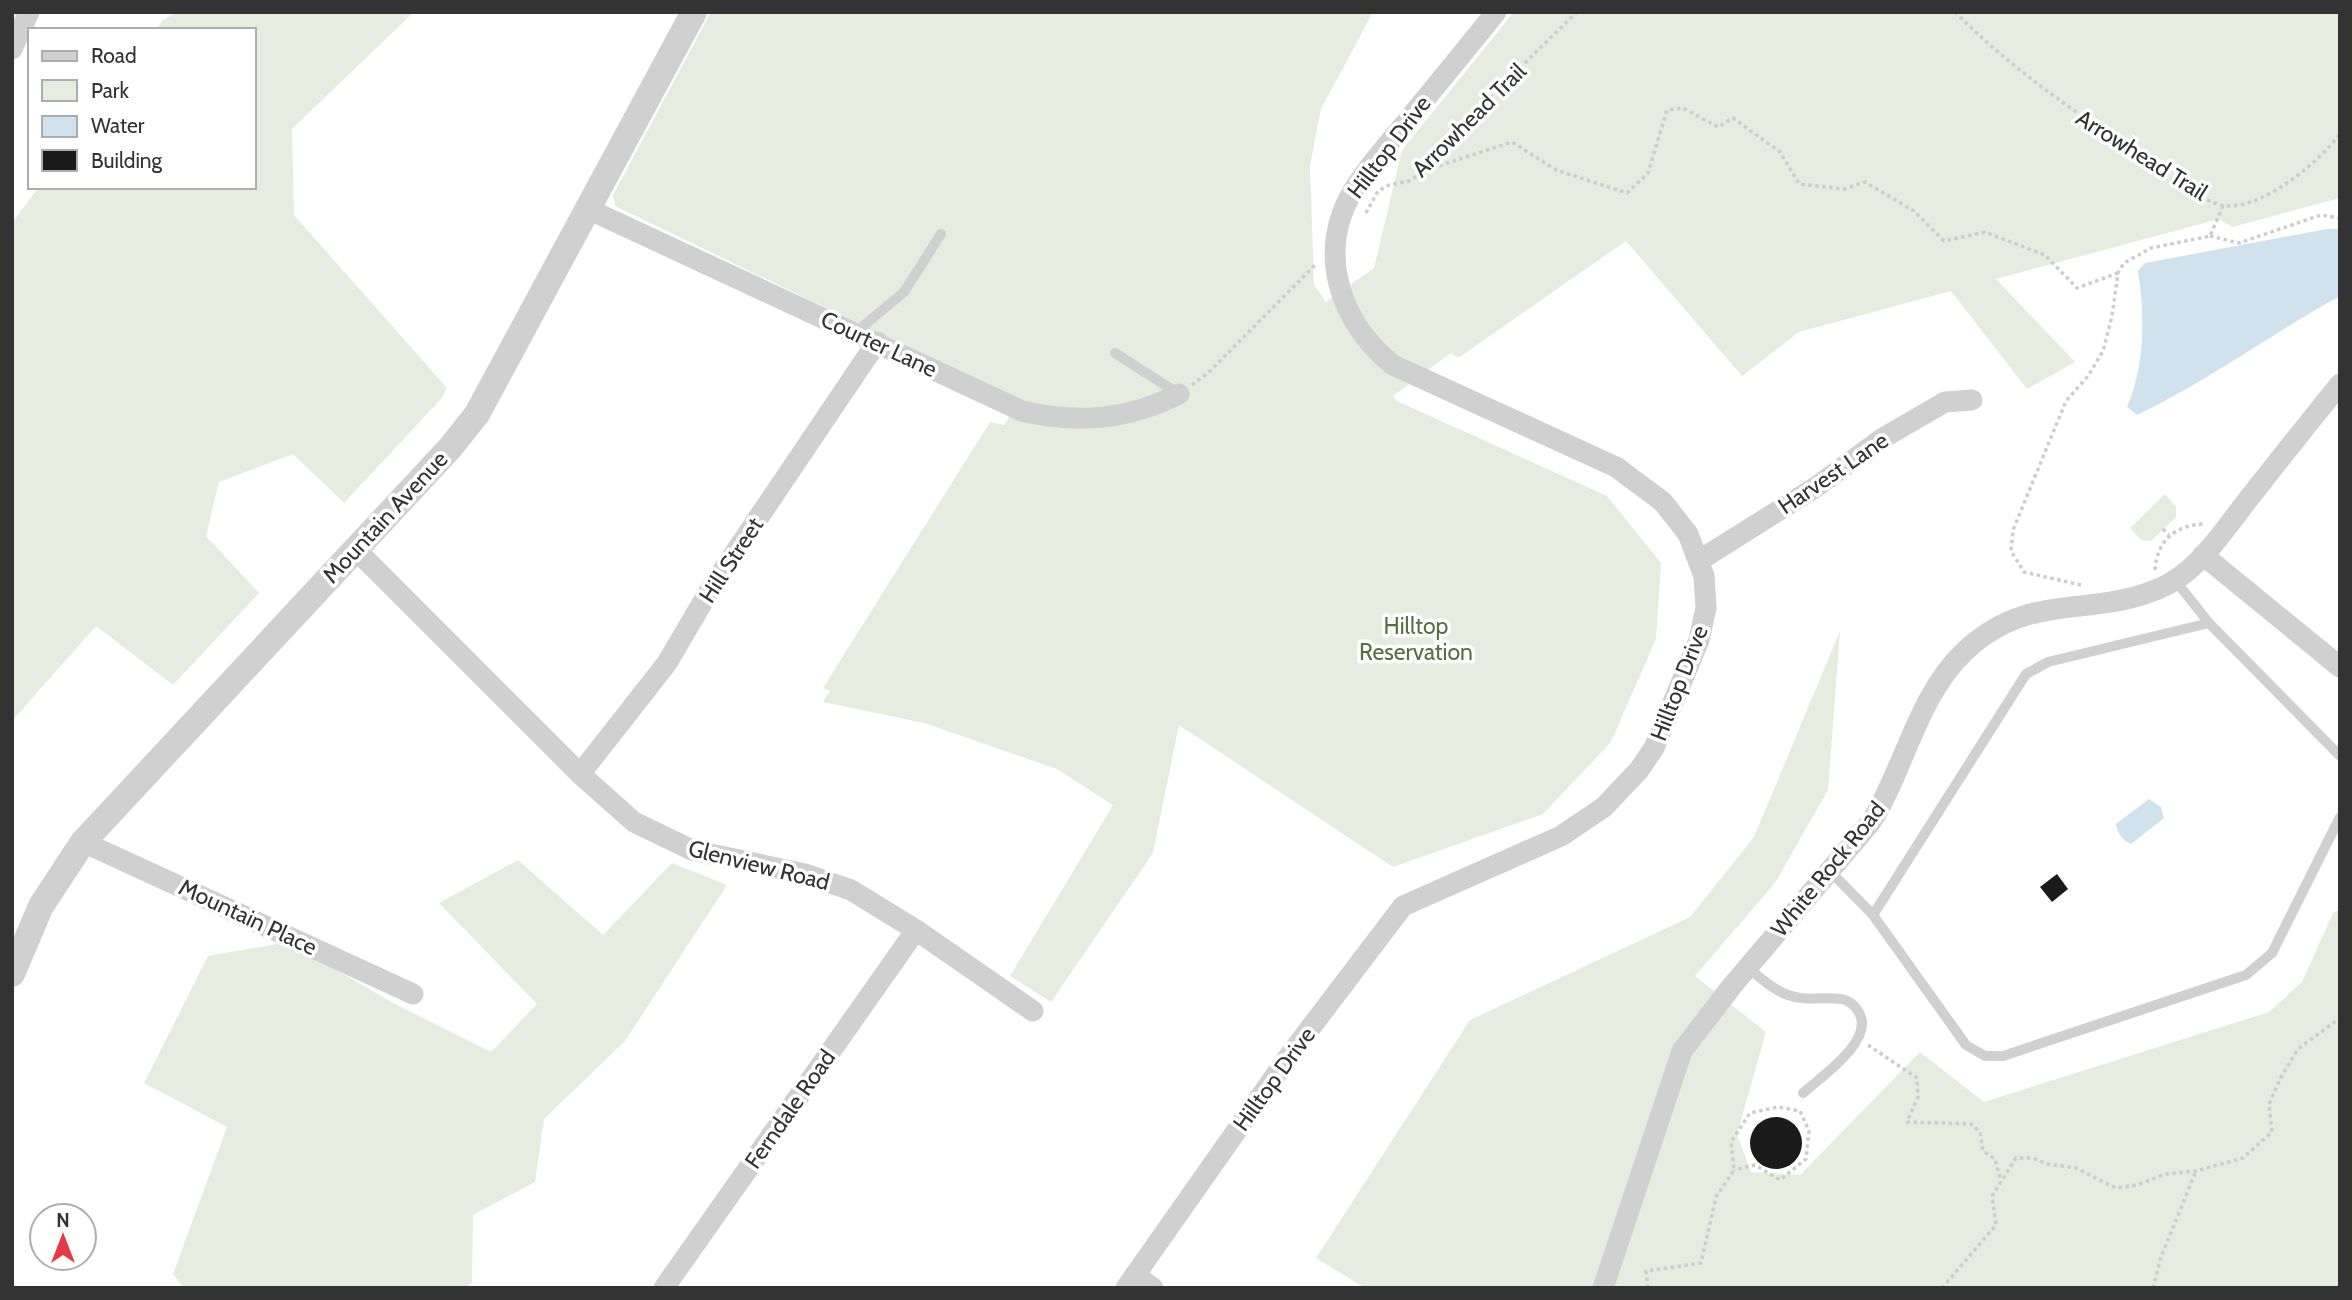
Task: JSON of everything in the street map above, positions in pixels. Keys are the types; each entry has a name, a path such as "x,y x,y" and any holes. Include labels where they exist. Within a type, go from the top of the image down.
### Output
{"street":[{"path":"12,49 29,12"},
{"name":"Mountain Avenue","path":"12,974 40,906 83,842 450,448 477,414 694,12"},
{"name":"Hilltop Drive","path":"1130,1281 1289,1056 1403,906 1561,836 1604,807 1639,769 1665,726 1699,640 1706,592 1700,560 1688,534 1663,502 1616,467 1409,375 1378,354 1359,332 1345,308 1336,272 1335,248 1344,207 1361,178 1496,12"},
{"name":"Courter Lane","path":"588,209 856,332 1002,403 1044,416 1106,418 1144,410 1179,394"},
{"name":"Hill Street","path":"580,774 667,663 711,588 877,342"},
{"name":"White Rock Road","path":"1603,1288 1682,1051 1871,822 1884,802 1928,701 1944,674 1964,651 1997,627 2038,611 2133,597 2167,585 2203,555 2340,384"},
{"name":"Harvest Lane","path":"1700,560 1816,487 1884,438 1945,402 1972,400"},
{"name":"Glenview Road","path":"355,549 619,811 667,840 718,858 805,874 851,890 916,930 1033,1011"},
{"path":"2203,555 2340,667"},
{"name":"Mountain Place","path":"83,842 413,994"},
{"name":"Ferndale Road","path":"664,1288 916,930"},
{"path":"1130,1281 1153,1288"}],"lane":[{"path":"856,332 904,292 941,234"},
{"path":"1115,353 1179,394"},
{"path":"2167,585 2209,623 2340,757"},
{"path":"1873,915 2026,674 2048,662 2209,623"},
{"path":"1830,871 1873,915 1966,1045 1985,1056 2003,1056 2246,975 2261,965 2272,953 2340,817"},
{"path":"1748,968 1790,996 1840,999 1852,1004 1863,1023 1860,1039 1803,1093"}],"path":[{"name":"Arrowhead Trail","path":"1364,216 1378,191 1389,185 1409,181 1426,170 1492,96 1577,12"},
{"name":"Arrowhead Trail","path":"1955,12 1989,46 2068,108 2178,182 2223,206 2236,205 2281,187 2340,134"},
{"path":"1426,170 1512,142 1556,170 1626,193 1648,173 1667,110 1683,108 1718,127 1733,118 1780,152 1799,184 1844,189 1865,182 1914,211 1944,241 1985,232 2045,255 2077,288 2118,274"},
{"path":"2210,236 2223,206"},
{"path":"2082,585 2024,572 2011,551 2012,530 2066,401 2088,376 2103,351 2112,316 2118,274 2124,263 2151,248 2210,236 2239,243 2321,215 2340,218"},
{"path":"1179,394 1208,373 1335,248"},
{"path":"2167,585 2156,559 2169,535 2177,529 2194,524 2214,525 2224,529"},
{"path":"2163,529 2169,535"},
{"path":"1942,1288 1996,1225 1992,1196 2015,1158 2033,1158 2047,1164 2076,1168 2116,1188 2137,1185 2166,1174 2196,1171 2243,1158 2272,1132 2269,1104 2298,1049 2340,1018"},
{"path":"1860,1039 1917,1078 1918,1097 1907,1122 1971,1124 1980,1132 1983,1152 1995,1159 2001,1182"},
{"path":"1648,1288 1646,1271 1669,1265 1701,1264 1716,1197 1734,1170 1731,1142 1750,1113 1777,1107 1800,1111 1808,1131 1805,1159 1780,1180 1755,1165 1734,1170"},
{"path":"2153,1288 2161,1257 2196,1171"}],"green space":[{"path":"177,12 414,12 292,129 294,215 447,388 441,399 344,503 293,454 219,482 206,536 259,593 173,685 96,626 12,721 12,223 38,189 256,189 256,28 157,28 163,20"},
{"name":"Hilltop Reservation","path":"711,12 1373,12 1321,109 1310,166 1314,285 1326,302 1374,268 1402,150 1514,12 2340,12 2340,198 2232,227 2219,219 1996,279 2075,362 2027,389 1951,291 1799,332 1742,376 1626,241 1458,358 1451,353 1393,396 1397,401 1607,496 1661,563 1656,639 1611,742 1543,814 1393,867 1179,725 1153,853 1051,1002 1010,976 1113,805 1057,769 924,723 823,702 830,691 823,688 990,422 1004,425 1017,404 882,335 615,206 613,195"},
{"path":"2165,494 2176,507 2176,517 2151,541 2141,540 2130,528"},
{"path":"1840,631 1828,790 1775,883 1695,976 1766,1032 1737,1134 1751,1172 1800,1175 1920,1052 1984,1102 2269,1012 2302,982 2333,913 2340,909 2340,1288 1365,1288 1316,1258 1470,1020 1690,917 1754,837"},
{"path":"518,860 603,935 672,863 727,885 625,1041 544,1119 535,1182 473,1215 472,1282 467,1288 184,1288 173,1274 227,1127 144,1083 208,956 288,942 395,1004 491,1052 537,1004 439,903"}],"water":[{"path":"2327,229 2340,229 2340,296 2163,402 2137,415 2127,407 2140,357 2142,305 2138,271 2145,263"},
{"path":"2149,799 2161,807 2164,818 2131,844 2121,836 2116,824"}],"building":[{"path":"2057,874 2068,889 2052,902 2040,887"},
{"path":"1776,1117 1786,1119 1794,1125 1800,1133 1800,1153 1794,1161 1786,1167 1776,1169 1766,1167 1758,1161 1752,1153 1750,1143 1752,1133 1758,1125 1766,1119"}]}
